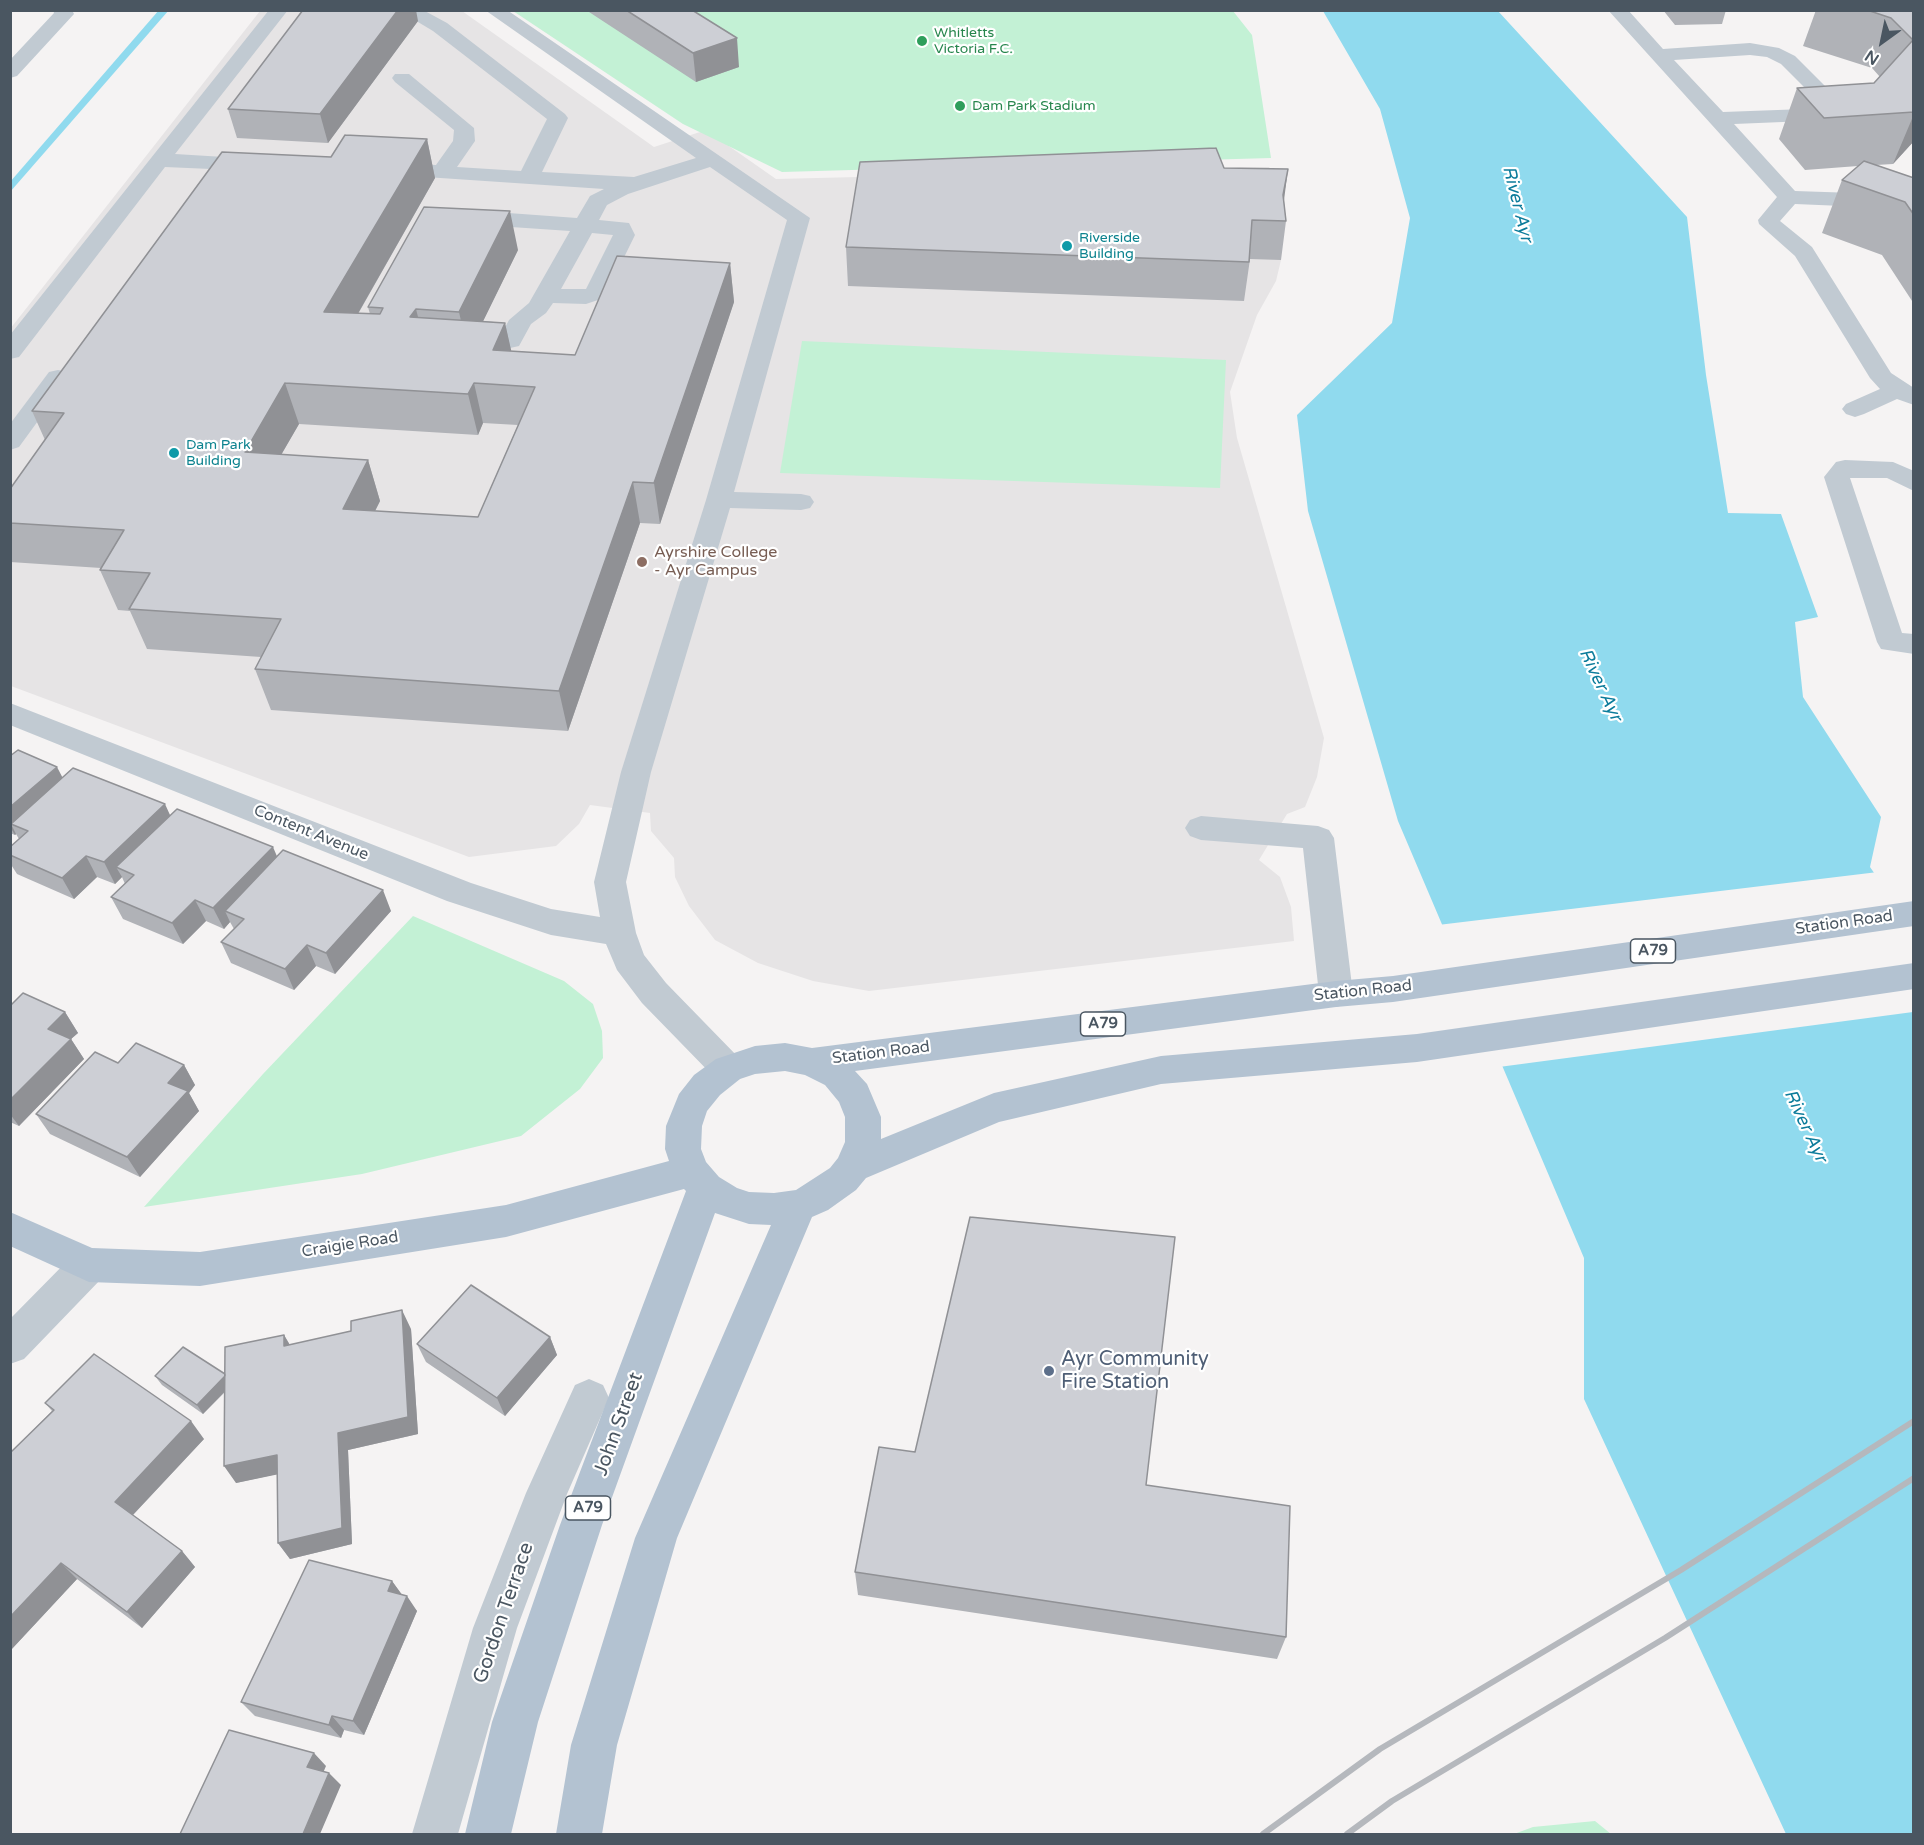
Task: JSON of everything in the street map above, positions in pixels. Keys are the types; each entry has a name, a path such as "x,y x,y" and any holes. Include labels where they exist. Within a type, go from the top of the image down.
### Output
{"main road":[{"name":"Station Road","path":"812,1062 1393,988 1914,913"},
{"name":"A79","path":"853,1167 863,1142 863,1117 854,1094 837,1075 812,1062 784,1057 755,1060 728,1070 707,1085 692,1104 684,1126 683,1149 699,1180 726,1201 749,1208 774,1209 798,1206 830,1190 853,1167 994,1108 1161,1070 1417,1048 1914,976"},
{"name":"Craigie Road","path":"10,1228 89,1265 200,1269 506,1221 699,1180"},
{"name":"John Street","path":"488,1834 515,1722 699,1180"},
{"path":"579,1834 594,1744 656,1538 798,1206"}],"street":[{"path":"10,72 64,14 62,10"},
{"path":"10,352 279,10"},
{"path":"407,10 440,27 558,118 529,177"},
{"path":"494,10 799,218 719,500 636,772 610,882 619,933 629,961 654,993 728,1070"},
{"path":"1617,10 1789,197 1914,202"},
{"path":"1658,55 1750,49 1772,52 1788,60 1828,99 1824,109 1807,115 1716,119"},
{"path":"402,78 464,128 464,141 442,172"},
{"path":"159,160 210,173 273,165"},
{"path":"510,341 521,320 538,308 546,296 598,201 636,184 711,160"},
{"path":"363,168 636,184"},
{"path":"1789,197 1769,220 1770,224 1804,252 1882,378 1905,394"},
{"path":"465,217 621,228 624,235 596,293 586,297 546,296"},
{"path":"10,442 71,359"},
{"path":"1855,409 1905,394"},
{"path":"1914,483 1893,470 1845,468 1837,477 1892,642 1914,644"},
{"path":"719,500 801,502"},
{"name":"Content Avenue","path":"10,712 459,892 551,922 619,933"},
{"path":"1201,828 1318,838 1336,994"},
{"path":"10,1346 89,1265"},
{"name":"Gordon Terrace","path":"435,1834 495,1628 547,1493 590,1398"}],"shaded area":[{"name":"Ayrshire College - Ayr Campus","path":"260,11 462,11 654,147 706,130 776,179 1269,167 1283,208 1277,234 1281,260 1276,281 1257,315 1230,392 1237,438 1324,738 1317,777 1305,807 1287,814 1259,860 1280,877 1291,907 1294,941 869,991 813,981 758,963 715,940 689,906 675,877 674,858 651,831 650,813 590,805 579,824 556,846 469,857 11,686 10,329"}],"green space":[{"name":"Dam Park Stadium","path":"513,11 1233,11 1252,35 1271,158 782,172 683,124"},
{"path":"802,341 1226,360 1220,488 780,473"},
{"path":"413,916 564,981 593,1004 602,1031 603,1058 580,1089 521,1136 362,1174 144,1207 263,1074"},
{"path":"1595,1821 1611,1834 1514,1834 1533,1827"}],"water":[{"name":"River Ayr","path":"1323,11 1498,11 1687,217 1706,375 1728,513 1781,514 1818,617 1795,622 1803,697 1881,817 1870,867 1913,929 1913,1834 1786,1834 1584,1399 1584,1258 1398,821 1308,511 1297,415 1392,323 1410,218 1380,109"}],"pier":[{"path":"1878,872 1914,924 1913,1012 1499,1067 1438,925"}],"building":[{"path":"303,10 398,10 320,114 228,109"},
{"path":"626,10 692,10 737,38 693,53"},
{"path":"1867,10 1914,10 1914,112 1824,118 1797,88 1874,83 1913,40 1891,18"},
{"name":"Dam Park Building","path":"345,135 427,139 324,312 380,314 383,308 368,307 424,207 510,211 459,312 416,309 410,317 505,323 493,350 575,355 617,256 730,263 654,483 633,482 559,691 255,669 281,619 129,609 150,573 100,570 124,530 10,523 10,489 64,413 32,411 222,152 331,157","holes":["285,383 468,394 474,383 535,387 478,517 343,509 368,460 245,452"]},
{"path":"1216,148 1224,168 1288,169 1283,195 1286,221 1252,220 1249,262 846,247 860,162"},
{"path":"1864,161 1914,178 1914,215 1905,202 1842,180"},
{"path":"18,750 57,767 10,807 10,756"},
{"path":"73,768 165,804 104,862 86,856 62,878 10,855 10,847 28,831 11,824"},
{"path":"177,809 273,847 213,908 195,900 172,923 111,897 134,875 116,867"},
{"path":"283,850 383,890 326,953 307,945 285,969 221,942 244,919 225,911"},
{"path":"23,993 65,1012 48,1029 71,1039 10,1100 10,1006"},
{"path":"136,1043 184,1065 168,1083 188,1091 127,1157 36,1114 95,1052 118,1063"},
{"path":"970,1217 1175,1237 1146,1485 1290,1506 1286,1637 855,1572 879,1447 915,1452"},
{"path":"471,1285 550,1337 497,1398 417,1344"},
{"path":"402,1310 408,1417 338,1433 342,1528 278,1543 277,1455 224,1466 225,1347 284,1335 284,1346 351,1331 351,1321"},
{"path":"183,1347 225,1374 197,1405 155,1376"},
{"path":"94,1354 191,1421 115,1502 182,1551 127,1612 61,1563 10,1617 10,1453 54,1410 45,1403"},
{"path":"309,1560 392,1581 388,1591 407,1596 353,1721 332,1716 329,1725 241,1702"},
{"path":"229,1730 314,1753 307,1767 329,1773 303,1834 180,1834"}],"waterway":[{"path":"10,189 165,10"}],"railway":[{"path":"1263,1834 1380,1749 1681,1570 1914,1421"},
{"path":"1347,1834 1392,1801 1665,1638 1914,1478"}],"place":[{"name":"Whitletts Victoria F.C.","path":"922,41"},
{"name":"Dam Park Stadium","path":"960,106"},
{"name":"Riverside Building","path":"1067,246"},
{"name":"Dam Park Building","path":"174,453"},
{"name":"Ayrshire College - Ayr Campus","path":"642,562"},
{"name":"Ayr Community Fire Station","path":"1049,1371"}]}
